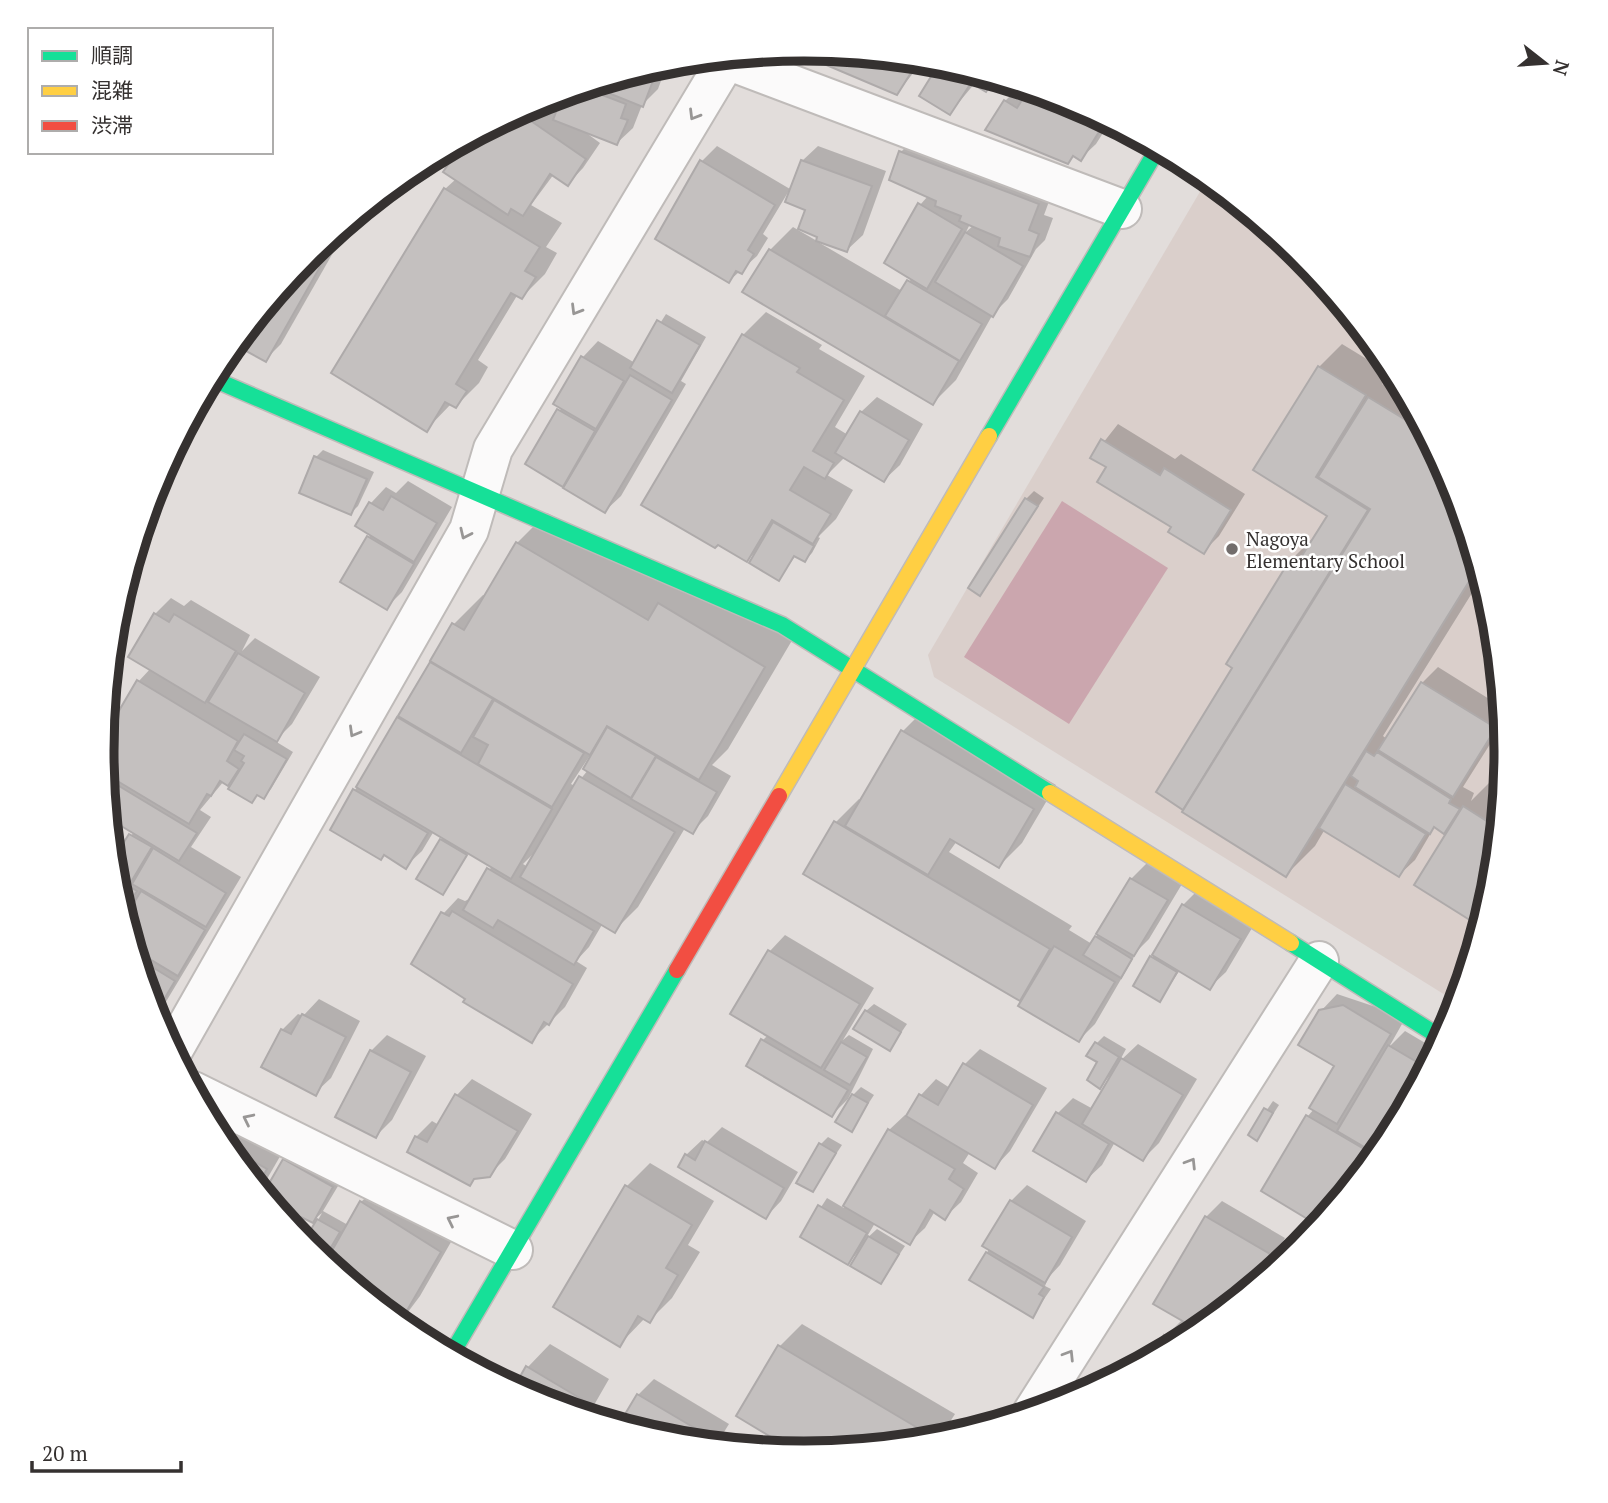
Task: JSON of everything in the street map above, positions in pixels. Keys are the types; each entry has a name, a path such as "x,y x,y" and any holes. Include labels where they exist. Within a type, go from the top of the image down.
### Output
{"street":[{"path":"742,65 1122,209"},
{"path":"178,1042 469,530 493,449 720,66"},
{"path":"456,1347 1153,157"},
{"path":"221,382 782,625 1434,1033"},
{"path":"1041,1399 1319,961"},
{"path":"206,1098 513,1250"}],"shaded area":[{"name":"Nagoya Elementary School","path":"1202,188 1224,204 1292,263 1352,331 1402,406 1442,487 1458,530 1481,617 1493,706 1494,752 1493,797 1481,886 1471,930 1449,997 934,677 928,655"},
{"path":"1062,501 1168,568 1069,724 964,657"}],"building":[{"path":"818,62 913,70 897,95"},
{"path":"933,74 989,87 986,92 971,83 950,115 919,96"},
{"path":"654,78 643,107 604,91"},
{"path":"598,93 626,104 621,118 628,120 617,145 553,120 558,107"},
{"path":"1024,97 1101,128 1081,161 1073,156 1068,164 985,130 1004,100 1017,108"},
{"path":"528,119 586,159 568,186 550,174 523,216 511,209 508,215 443,172 453,158 459,154"},
{"path":"899,151 1039,204 1029,230 1039,234 1030,257 998,246 1000,238 959,221 961,216 935,206 936,201 889,180"},
{"path":"700,160 775,205 748,250 754,254 742,274 736,271 729,283 655,239"},
{"path":"801,160 872,186 847,252 816,241 817,237 798,229 805,210 785,202"},
{"path":"444,188 540,247 525,271 536,277 522,299 511,293 456,384 467,391 456,408 445,402 427,432 331,373"},
{"path":"918,203 962,229 927,289 884,263"},
{"path":"965,232 1023,266 993,317 935,282"},
{"path":"769,249 959,361 933,405 742,292"},
{"path":"315,264 320,267 266,362 243,349 285,296"},
{"path":"907,280 982,324 960,361 885,316"},
{"path":"657,320 700,345 672,393 630,368"},
{"path":"742,334 800,368 797,372 844,400 813,451 834,463 825,479 804,467 790,490 831,514 813,544 772,520 747,562 718,545 715,548 641,505"},
{"path":"581,356 624,381 596,429 553,404"},
{"path":"1318,366 1366,395 1316,477 1368,510 1183,810 1156,792 1232,668 1226,664 1291,558 1298,562 1327,516 1253,470"},
{"path":"630,375 672,400 605,513 563,488"},
{"path":"1368,397 1411,423 1442,487 1472,577 1286,877 1182,812 1370,509 1318,477"},
{"path":"557,409 595,431 563,487 525,464"},
{"path":"860,411 909,440 884,482 835,453"},
{"path":"1101,439 1160,475 1164,468 1231,510 1204,554 1168,532 1171,527 1097,482 1106,467 1090,458"},
{"path":"314,456 367,479 351,515 299,493"},
{"path":"391,496 437,523 414,562 355,526 369,502 383,510"},
{"path":"1025,498 1038,506 980,596 968,588"},
{"path":"773,522 814,546 805,562 794,556 779,581 749,563"},
{"path":"367,536 414,564 387,610 340,582"},
{"path":"516,542 648,620 658,603 765,667 699,780 607,726 590,755 430,661 452,623 464,630"},
{"path":"154,613 169,622 174,614 236,651 205,703 128,657"},
{"path":"238,653 305,693 277,742 208,702"},
{"path":"430,662 493,699 461,753 398,716"},
{"path":"137,680 238,741 227,761 239,769 228,786 220,781 211,796 207,794 189,824 115,779 115,718"},
{"path":"1421,682 1493,726 1494,732 1453,797 1378,750"},
{"path":"494,700 584,753 552,807 478,764 488,745 473,737"},
{"path":"397,717 552,809 511,879 356,787"},
{"path":"607,727 656,756 631,798 583,769"},
{"path":"901,730 1034,809 999,868 950,839 928,875 845,826"},
{"path":"244,734 287,759 264,799 257,795 252,803 228,789 244,763 241,761 244,756 234,750"},
{"path":"1366,751 1374,756 1377,752 1451,799 1449,803 1460,809 1444,834 1434,827 1430,834 1355,787 1358,781 1351,776"},
{"path":"656,757 717,792 693,834 631,799"},
{"path":"579,776 675,832 615,933 520,877"},
{"path":"115,783 197,833 179,861 118,824"},
{"path":"1345,784 1426,834 1399,877 1319,828"},
{"path":"353,789 428,833 406,869 384,855 381,860 330,830"},
{"path":"1463,806 1490,823 1473,922 1414,885"},
{"path":"834,821 1050,949 1020,1001 803,874"},
{"path":"129,834 152,847 131,882 126,879 121,847"},
{"path":"440,839 467,855 443,895 416,879"},
{"path":"153,848 226,893 206,927 132,884"},
{"path":"487,868 594,931 574,965 498,920 493,928 463,910"},
{"path":"1130,878 1168,900 1134,956 1096,934"},
{"path":"127,885 137,891 131,902"},
{"path":"141,891 205,930 178,976 145,956 132,906"},
{"path":"1182,904 1241,939 1210,990 1152,955"},
{"path":"452,911 573,984 549,1025 544,1022 532,1043 463,1002 465,999 411,964 441,912 449,916"},
{"path":"1095,936 1132,959 1121,978 1083,955"},
{"path":"1054,946 1115,982 1079,1042 1018,1006"},
{"path":"768,950 860,1004 821,1068 730,1014"},
{"path":"1150,956 1177,972 1160,1002 1133,986"},
{"path":"147,964 175,981 161,1004"},
{"path":"1343,1005 1391,1034 1337,1124 1309,1108 1334,1066 1298,1045 1319,1010"},
{"path":"865,1010 901,1032 890,1051 853,1029"},
{"path":"302,1014 346,1037 316,1096 261,1067 281,1029 291,1034"},
{"path":"761,1039 848,1090 832,1117 746,1066"},
{"path":"841,1042 867,1057 850,1085 824,1070"},
{"path":"1095,1042 1119,1057 1100,1089 1087,1080 1097,1062 1086,1056"},
{"path":"1388,1045 1420,1064 1402,1097 1368,1149 1337,1131"},
{"path":"370,1050 411,1072 376,1138 335,1117"},
{"path":"1121,1058 1183,1095 1143,1161 1082,1124"},
{"path":"963,1063 1033,1105 995,1169 906,1116 919,1094 938,1105"},
{"path":"455,1094 518,1131 490,1177 474,1179 470,1186 407,1152 415,1136 427,1142"},
{"path":"852,1094 868,1103 852,1132 835,1122"},
{"path":"1264,1108 1273,1113 1257,1141 1248,1135"},
{"path":"1056,1112 1109,1144 1086,1182 1033,1151"},
{"path":"1306,1115 1367,1151 1310,1221 1261,1191"},
{"path":"888,1129 955,1169 949,1179 964,1189 945,1220 930,1210 910,1245 843,1206"},
{"path":"705,1141 784,1188 766,1219 678,1167 685,1154 695,1160"},
{"path":"819,1143 836,1153 813,1192 796,1183"},
{"path":"245,1156 267,1169 262,1179"},
{"path":"283,1159 333,1187 313,1223 301,1217 299,1221 268,1186"},
{"path":"625,1185 692,1225 666,1268 678,1275 650,1323 638,1316 620,1347 553,1307"},
{"path":"1010,1200 1072,1237 1045,1283 982,1246"},
{"path":"360,1201 441,1252 405,1314 331,1253"},
{"path":"818,1205 867,1233 848,1265 800,1237"},
{"path":"1205,1216 1270,1254 1268,1261 1259,1270 1188,1324 1153,1304"},
{"path":"317,1219 340,1232 329,1251 309,1233"},
{"path":"868,1236 899,1254 881,1284 850,1266"},
{"path":"986,1252 1044,1287 1039,1294 1044,1297 1033,1318 969,1280"},
{"path":"778,1345 923,1431 849,1440 777,1441 736,1416"},
{"path":"526,1366 588,1403 586,1406 582,1405 518,1380"},
{"path":"637,1394 706,1435 669,1428 623,1417"}],"traffic: fast":[{"path":"989,436 1153,157"},
{"path":"221,382 782,625 1050,793"},
{"path":"1291,943 1434,1033"},
{"path":"456,1347 677,970"}],"traffic: slow":[{"path":"779,796 989,436"},
{"path":"1050,793 1291,943"}],"traffic: jam":[{"path":"677,970 779,796"}],"place":[{"name":"Nagoya Elementary School","path":"1232,549"}]}
